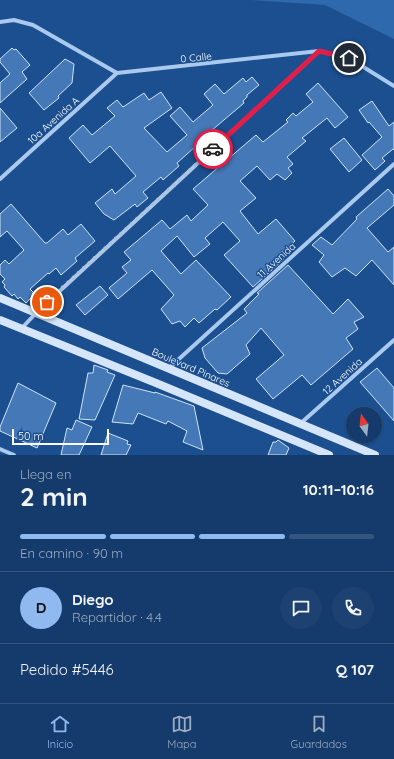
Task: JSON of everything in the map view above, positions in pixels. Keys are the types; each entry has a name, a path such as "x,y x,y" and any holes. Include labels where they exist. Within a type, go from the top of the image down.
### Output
{"street":[{"path":"2,21 19,21 33,25 118,73"},
{"path":"21,329 36,313 319,51"},
{"name":"0 Calle","path":"118,73 319,51 349,58 394,86"},
{"name":"10a Avenida A","path":"0,179 118,73"},
{"name":"11 Avenida","path":"169,368 394,164"},
{"name":"Boulevard Pinares","path":"0,298 375,455"},
{"path":"0,320 329,455"},
{"name":"12 Avenida","path":"301,423 394,340"},
{"path":"0,449 14,455"}],"shaded area":[{"path":"251,0 394,0 394,39 325,5"}],"building":[{"path":"12,48 14,50 16,49 30,65 22,72 27,79 0,103 0,83 10,74 0,62 0,59"},
{"path":"65,59 74,64 72,83 58,96 59,98 44,110 29,93"},
{"path":"252,77 259,85 247,95 243,101 244,103 205,136 206,137 177,163 179,166 163,180 161,177 143,192 148,198 137,207 135,204 114,220 104,214 95,203 112,189 115,194 136,176 110,146 90,163 69,138 83,125 92,135 115,116 107,108 117,100 123,107 144,93 149,100 161,92 172,108 144,128 167,152 187,135 170,116 180,107 193,122 213,105 204,94 215,84 224,94 243,78 246,82"},
{"path":"318,83 348,117 335,128 327,118 302,138 306,141 287,157 293,164 288,168 292,173 285,180 277,174 270,180 257,166 240,181 256,198 240,211 258,234 276,219 295,241 279,254 284,259 253,287 224,255 240,241 223,222 205,238 210,244 194,257 177,236 161,251 181,274 196,260 231,297 217,310 215,309 199,323 194,318 185,327 180,321 172,324 161,309 174,295 152,270 118,299 109,288 127,273 122,267 131,260 124,252 162,220 170,229 187,215 191,221 208,205 193,189 256,135 263,142 288,122 286,120 293,113 296,116 313,102 306,94"},
{"path":"372,101 389,126 394,122 394,150 393,149 382,158 385,161 375,170 362,155 382,137 369,122 368,123 359,110"},
{"path":"0,108 17,128 0,142"},
{"path":"344,138 362,160 349,172 330,149"},
{"path":"388,189 394,196 394,205 367,228 388,252 394,247 394,285 372,260 356,276 345,268 332,277 319,262 324,255 312,245 321,237 332,245 357,219 356,217"},
{"path":"11,204 45,243 47,243 63,229 68,235 81,224 95,241 75,258 77,261 61,275 56,268 30,289 35,294 26,303 20,297 18,299 14,294 12,296 4,287 5,285 2,282 5,279 0,274 0,265 5,260 9,264 24,250 7,231 0,237 0,214"},
{"path":"288,265 333,314 348,299 364,317 354,322 358,329 346,338 353,349 311,385 302,375 273,399 256,379 284,355 261,328 246,345 250,354 227,374 218,373 205,358 202,348 247,313 244,309 259,294 257,293"},
{"path":"100,286 108,295 85,315 76,305"},
{"path":"94,365 108,370 107,372 115,375 95,420 79,419 88,373 93,373"},
{"path":"377,368 394,388 394,421 382,407 360,382"},
{"path":"18,383 56,403 37,448 0,431 0,427"},
{"path":"123,385 155,392 194,406 203,450 183,442 187,431 168,421 166,424 138,413 133,424 112,422"},
{"path":"76,420 92,427 79,455 61,455 67,428 72,430"},
{"path":"108,433 128,441 127,444 131,445 126,455 101,455"},
{"path":"278,440 289,448 286,455 268,455 273,442"}],"way so far":[{"path":"47,302 213,149"}],"route":[{"path":"213,149 319,51 349,58"}]}
